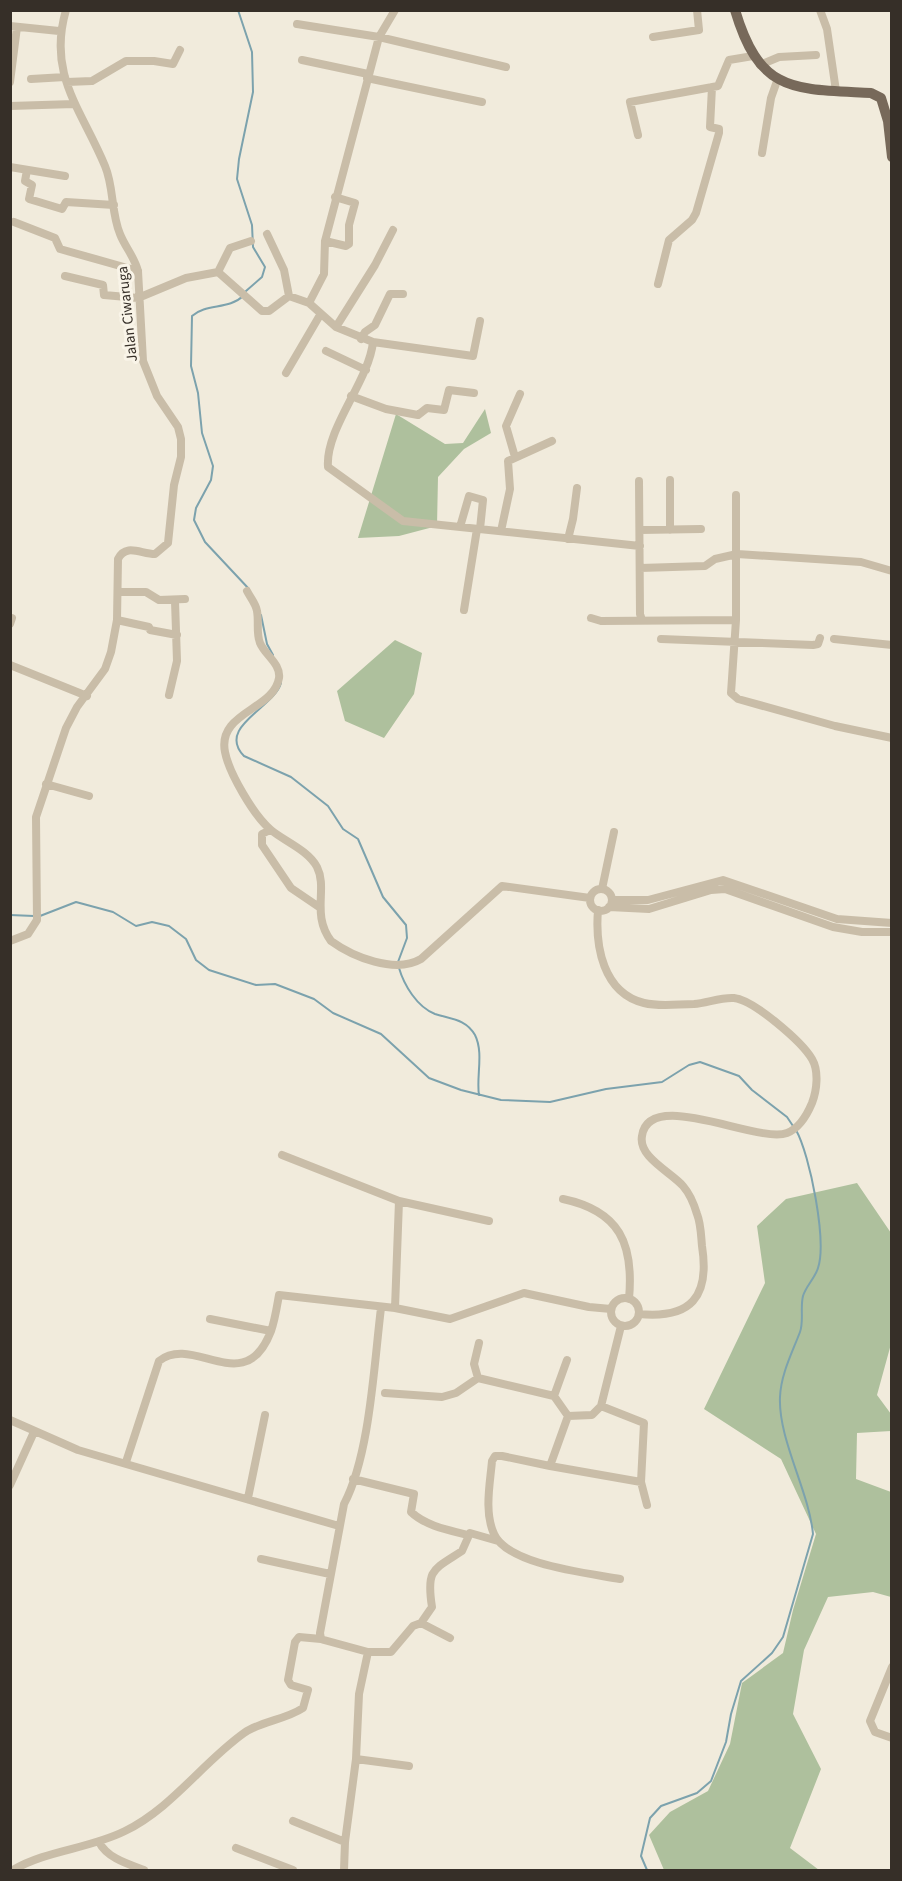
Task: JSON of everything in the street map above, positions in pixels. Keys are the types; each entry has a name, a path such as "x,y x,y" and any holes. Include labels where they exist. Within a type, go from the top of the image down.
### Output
{"main road":[{"path":"737,11 756,61 777,81 794,87 871,93 881,98 888,121 891,157"}],"street":[{"name":"Jalan Ciwaruga","path":"10,941 28,934 37,920 36,817 66,728 77,706 87,696 105,669 117,620 118,559 121,553 130,549 155,554 168,543 174,485 181,456 178,427 157,396 143,361 138,271 134,256 120,234 106,169 74,104 60,60 59,31 66,10"},
{"path":"309,303 324,274 325,241 367,76 379,37 395,10"},
{"path":"653,37 699,30 697,10"},
{"path":"820,10 827,29 836,92"},
{"path":"297,24 379,37 506,67"},
{"path":"10,82 14,26 59,31"},
{"path":"32,80 98,78 126,61 173,64 180,50"},
{"path":"638,135 630,102 720,84 729,60 756,61 816,55"},
{"path":"302,60 482,102"},
{"path":"762,153 771,98 777,81"},
{"path":"658,284 669,240 692,220 719,133 719,129 710,127 712,87"},
{"path":"10,106 74,104"},
{"path":"10,166 65,176"},
{"path":"27,170 25,181 32,185 29,199 62,209 66,202 114,205"},
{"path":"325,241 346,246 350,244 349,225 355,204 335,198"},
{"path":"14,222 55,238 60,249 138,271"},
{"path":"336,327 375,265 393,230"},
{"path":"267,234 284,270 289,296"},
{"path":"218,272 230,248 251,241"},
{"path":"218,272 262,311 269,311 289,296"},
{"path":"65,276 103,285 104,296 138,297 186,278 218,272"},
{"path":"361,339 365,332 375,325 390,294 403,294"},
{"path":"289,296 309,303 336,327 361,339 472,356 480,321"},
{"path":"286,373 320,315"},
{"path":"373,342 366,370 351,396 337,432 328,467 403,521 640,546"},
{"path":"326,351 366,370"},
{"path":"351,396 386,409 418,415 427,408 444,410 449,390 474,393"},
{"path":"515,457 506,426 520,393"},
{"path":"501,531 510,489 507,462 552,441"},
{"path":"670,480 670,530"},
{"path":"639,481 642,620"},
{"path":"568,539 577,488"},
{"path":"736,495 736,620 731,689 735,698 835,726 891,738"},
{"path":"460,527 466,497 483,500 464,610"},
{"path":"640,530 701,530"},
{"path":"640,568 705,566 715,559 737,554 861,562 891,571"},
{"path":"247,591 257,609 261,645 278,668 279,677 270,693 237,719 229,730 225,752 244,797 270,830 316,866 320,886 321,920 331,941 378,961 401,966 421,959 502,886 590,898"},
{"path":"119,592 142,592 159,600 185,599"},
{"path":"169,694 177,661 175,601"},
{"path":"591,618 601,621 736,620"},
{"path":"117,620 149,627 164,635 177,635"},
{"path":"661,639 735,640 813,645 818,644 820,638"},
{"path":"834,639 891,645"},
{"path":"10,665 87,696"},
{"path":"46,784 89,796"},
{"path":"270,830 262,834 262,845 291,888 319,907"},
{"path":"602,889 614,832"},
{"path":"598,910 611,903 648,900 718,880 736,882 765,898 842,929 891,932"},
{"path":"598,910 592,906 590,898 594,891 602,889 609,893 611,903"},
{"path":"765,898 843,920 891,923"},
{"path":"598,910 598,944 602,963 620,989 641,1002 655,1005 738,999 770,1017 798,1042 813,1060 817,1089 808,1112 797,1127 787,1133 773,1135 703,1120 663,1115 652,1118 644,1126 641,1138 646,1153 683,1186 691,1197 698,1217 705,1262 703,1287 693,1303 683,1310 663,1316 639,1314"},
{"path":"282,1155 399,1201 489,1221"},
{"path":"562,1199 594,1209 609,1220 622,1236 632,1269 629,1299"},
{"path":"395,1308 399,1201"},
{"path":"126,1462 159,1361 168,1354 179,1352 220,1364 241,1364 262,1349 271,1331 279,1294 395,1308 450,1319 525,1293 611,1310"},
{"path":"629,1299 636,1305 639,1314 630,1325 621,1326 612,1320 611,1310 618,1300 629,1299"},
{"path":"321,1638 322,1615 339,1526 353,1479 369,1404 381,1308"},
{"path":"210,1319 271,1331"},
{"path":"568,1416 592,1415 601,1406 621,1326"},
{"path":"478,1378 474,1364 479,1343"},
{"path":"554,1396 567,1360"},
{"path":"385,1393 442,1397 456,1393 478,1378 554,1396 568,1416"},
{"path":"601,1406 644,1423 641,1482 647,1505"},
{"path":"248,1498 265,1415"},
{"path":"550,1466 568,1416"},
{"path":"10,1420 78,1450 126,1462 339,1526"},
{"path":"10,1485 34,1432"},
{"path":"498,1541 489,1520 492,1461 495,1456 641,1482"},
{"path":"353,1479 414,1494 411,1512 423,1522 468,1535 472,1532 498,1541 510,1552 542,1563 620,1579"},
{"path":"13,1870 36,1859 99,1842 151,1816 246,1732 303,1708 308,1690 291,1685 288,1680 297,1638 321,1638 368,1652 391,1652 413,1626 421,1623 432,1607 429,1585 435,1568 464,1549 468,1535"},
{"path":"261,1559 330,1574"},
{"path":"421,1623 450,1638"},
{"path":"344,1870 345,1842 356,1759 359,1694 368,1652"},
{"path":"891,1667 870,1721 874,1732 891,1738"},
{"path":"356,1759 409,1766"},
{"path":"293,1821 345,1842"},
{"path":"99,1842 103,1849 112,1856 144,1870"},
{"path":"236,1848 293,1870"}],"green space":[{"path":"485,409 491,433 464,449 438,477 437,526 399,536 358,538 396,414 445,444 463,443"},
{"path":"395,640 422,653 414,694 384,738 345,721 337,691"},
{"path":"857,1183 891,1233 891,1344 877,1395 891,1414 891,1431 857,1433 856,1479 891,1492 891,1597 873,1592 828,1597 804,1650 793,1714 821,1769 790,1848 819,1870 664,1870 649,1835 670,1812 708,1791 730,1744 742,1683 783,1653 793,1610 816,1534 781,1459 704,1409 765,1283 757,1226 786,1199"}],"waterway":[{"path":"238,10 252,52 253,92 237,179 252,225 253,247 265,267 262,277 246,291"},
{"path":"243,296 231,303 204,309 192,316 191,366 198,393 202,433 213,466 211,480 196,508 194,520 205,542 249,589"},
{"path":"261,615 267,644 273,655"},
{"path":"281,683 276,692 242,727 237,736 237,746 244,756 291,777 328,806 343,829 358,839 383,897 406,925 407,938 398,962"},
{"path":"40,916 76,902 113,912 136,926 152,922 169,926 186,939 196,960 209,970 256,985 275,984 314,999 333,1013 381,1034 429,1078 461,1090 501,1100 550,1102 606,1089 662,1082 689,1065 700,1062 739,1076 752,1090 787,1117 793,1126"},
{"path":"10,915 34,916"},
{"path":"399,968 408,988 422,1006 435,1014 463,1023 475,1035 479,1049 479,1095"},
{"path":"647,1870 641,1856 650,1818 661,1806 697,1793 711,1781 726,1742 731,1714 741,1681 772,1653 783,1637 813,1534 806,1500 784,1430 780,1397 782,1380 801,1328 803,1296 817,1272 820,1255 816,1198 807,1158 796,1130"}]}
